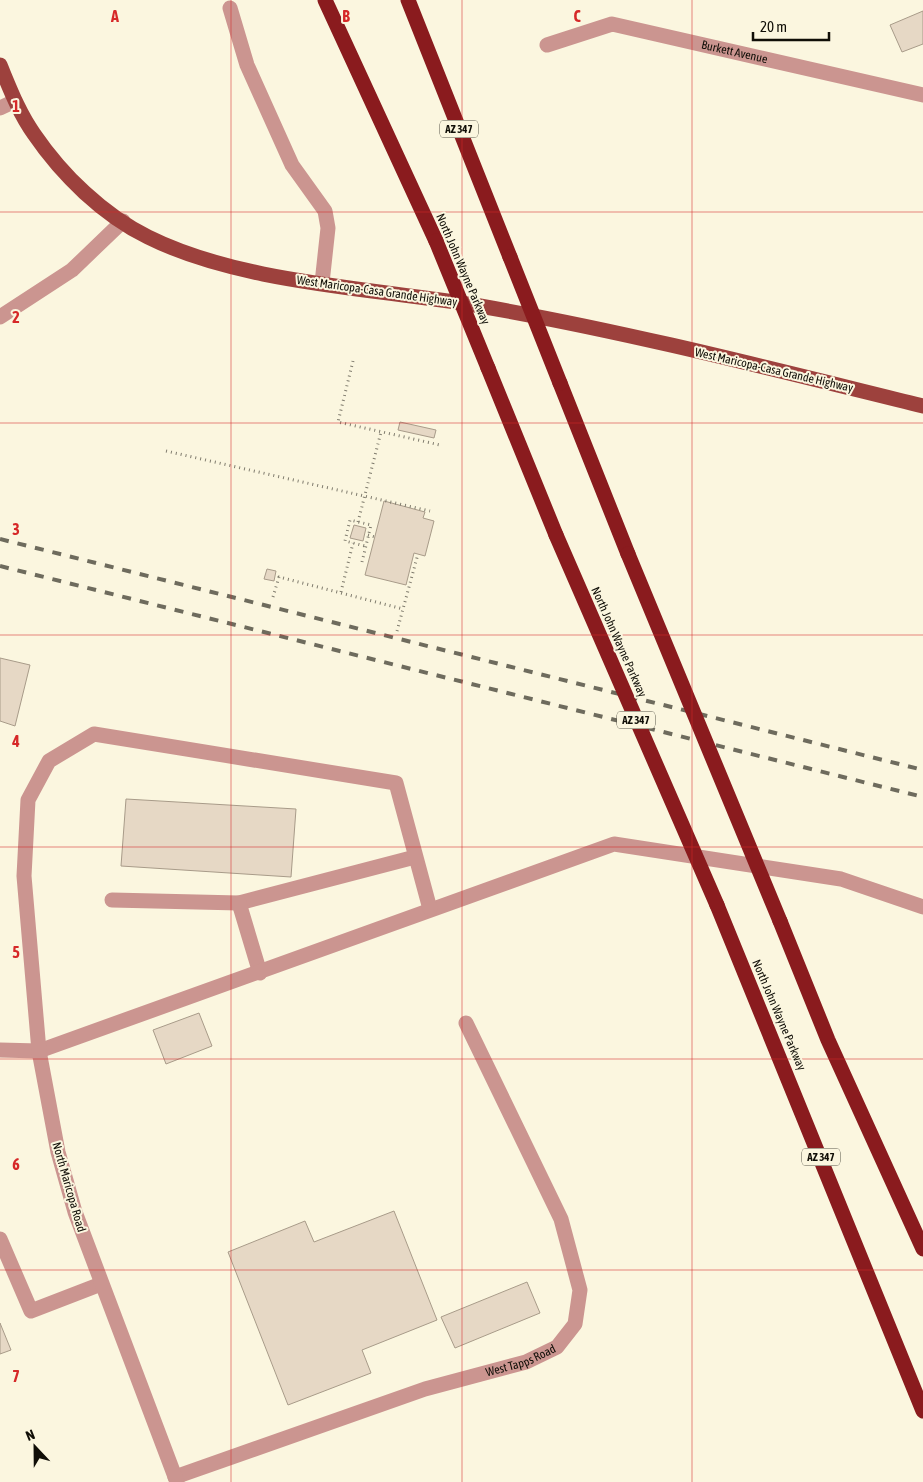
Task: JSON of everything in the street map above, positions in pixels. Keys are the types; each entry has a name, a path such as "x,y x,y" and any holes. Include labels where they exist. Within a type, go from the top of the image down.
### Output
{"highway":[{"name":"North John Wayne Parkway","path":"325,0 436,242 556,535 717,905 923,1411"},
{"name":"AZ 347","path":"408,0 624,545 828,1040 923,1249"}],"main road":[{"name":"West Maricopa-Casa Grande Highway","path":"0,65 15,101 34,134 56,162 99,206 147,237 197,257 272,275 478,306 598,328 923,406"}],"street":[{"path":"230,8 247,65 292,165 325,211 328,228 322,283"},
{"name":"Burkett Avenue","path":"547,45 612,24 923,96"},
{"path":"0,108 15,101"},
{"path":"0,317 72,270 123,221"},
{"name":"North Maricopa Road","path":"176,1480 75,1212 58,1152 39,1051 24,876 28,800 49,761 94,734 396,783 415,856"},
{"path":"0,1050 39,1051 614,844 842,879 923,907"},
{"path":"112,900 239,903 415,856 430,909"},
{"path":"239,903 260,973"},
{"name":"West Tapps Road","path":"176,1480 425,1389 526,1362 558,1348 575,1324 580,1290 561,1219 466,1023"},
{"path":"0,1239 31,1311 101,1284"}],"path":[{"path":"353,361 338,422 440,445"},
{"path":"358,522 381,432"},
{"path":"166,451 430,511"},
{"path":"362,562 371,525 350,520 346,541 365,546"},
{"path":"368,535 375,537"},
{"path":"341,592 353,543"},
{"path":"397,631 418,554"},
{"path":"274,597 279,577 403,609"}],"building":[{"path":"923,11 923,44 902,52 890,25"},
{"path":"400,422 436,430 434,438 398,430"},
{"path":"384,501 425,512 423,518 434,521 425,556 414,553 406,585 365,575"},
{"path":"354,525 366,528 363,541 350,538"},
{"path":"267,569 276,571 274,581 264,579"},
{"path":"0,658 30,665 15,726 0,721"},
{"path":"126,799 296,809 291,877 121,866"},
{"path":"199,1013 212,1046 166,1064 153,1030"},
{"path":"394,1211 437,1320 362,1350 371,1373 288,1405 228,1252 305,1221 314,1242"},
{"path":"527,1282 540,1313 455,1348 441,1317"},
{"path":"0,1323 11,1350 0,1354"}],"railway":[{"path":"0,539 923,770"},
{"path":"0,566 923,797"}]}
